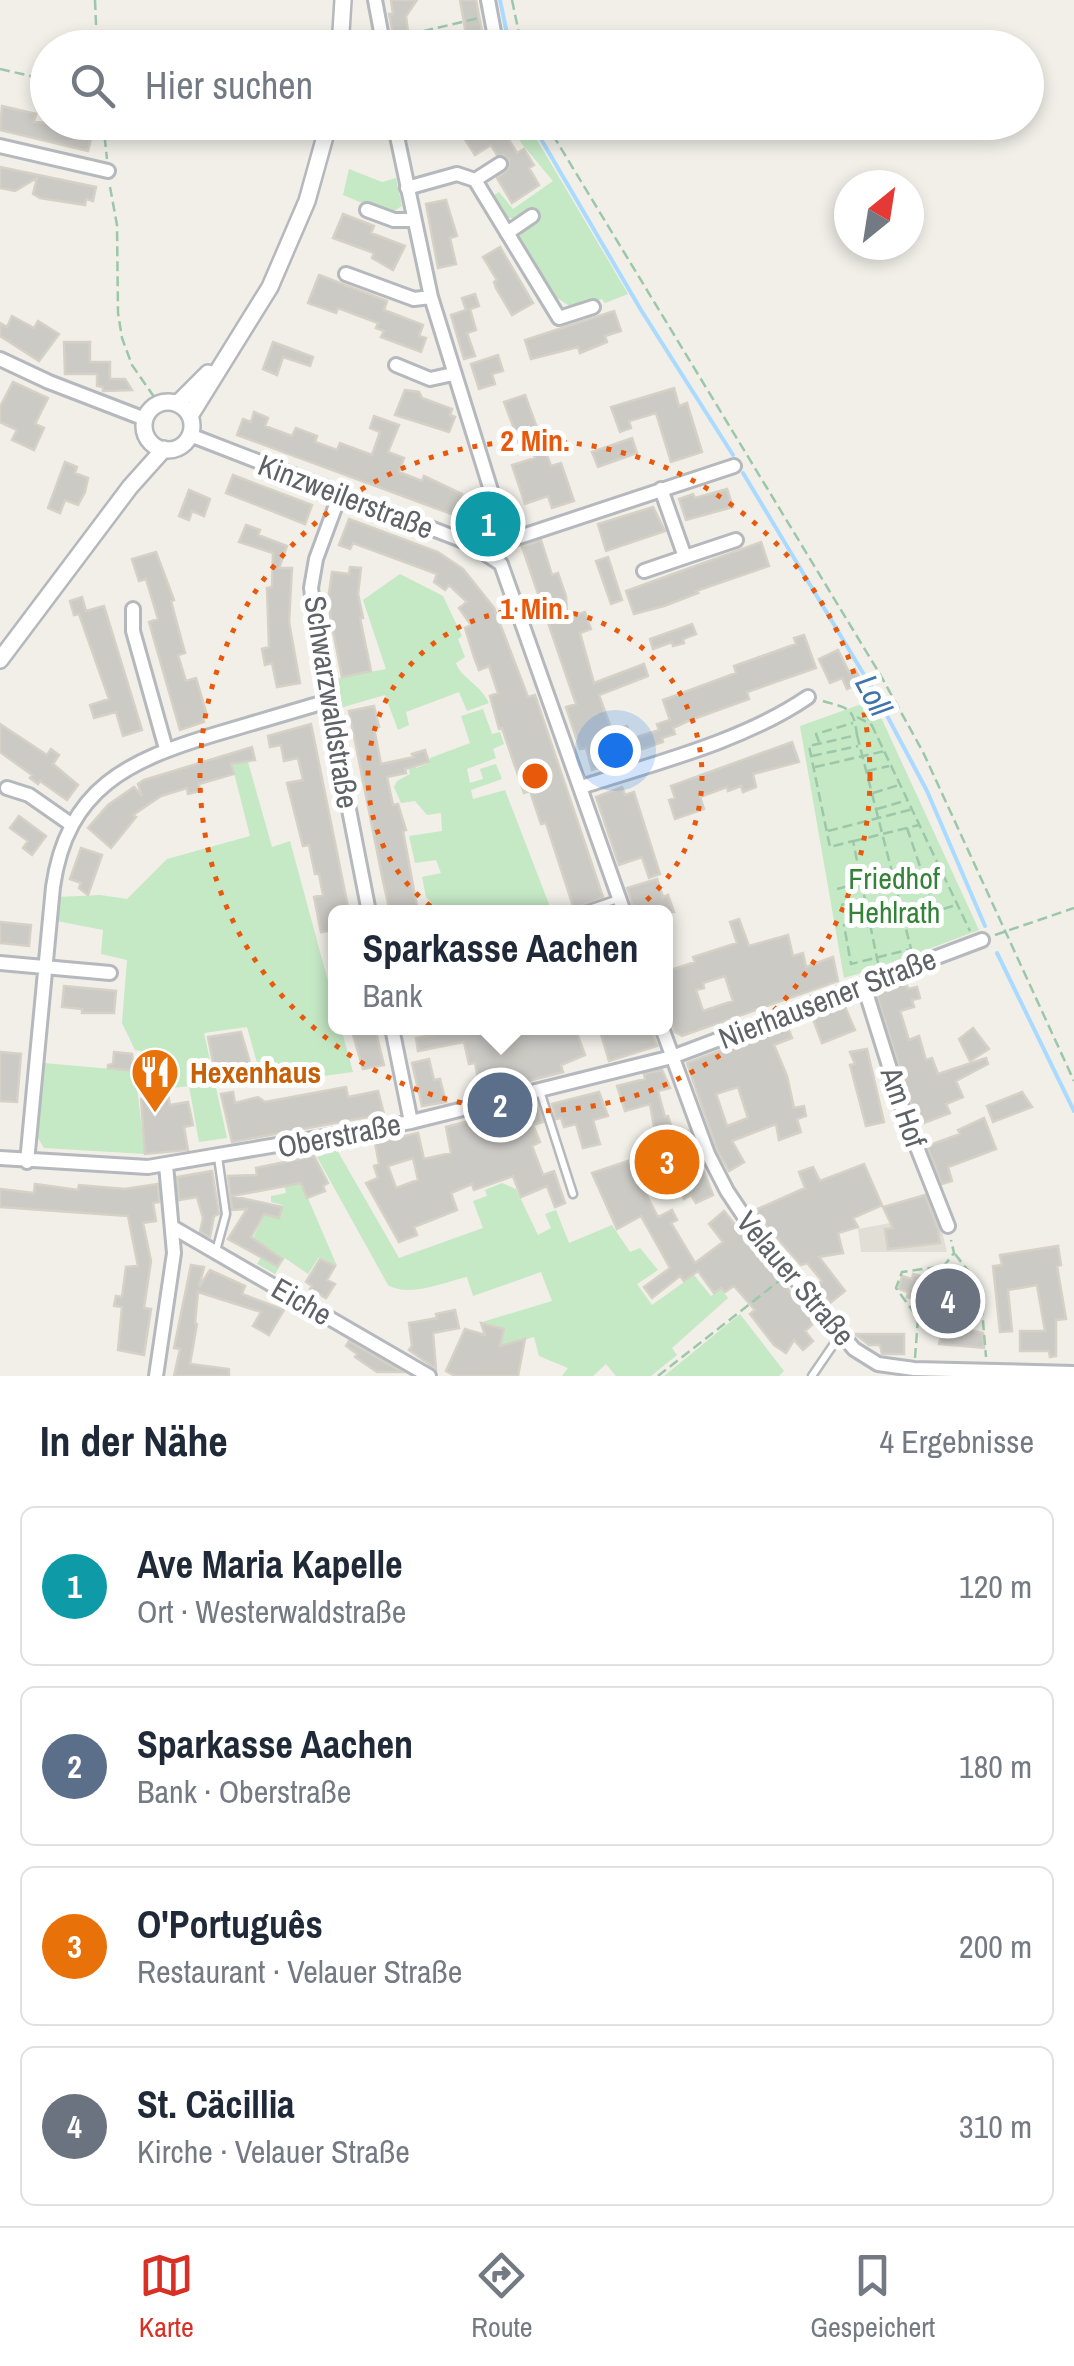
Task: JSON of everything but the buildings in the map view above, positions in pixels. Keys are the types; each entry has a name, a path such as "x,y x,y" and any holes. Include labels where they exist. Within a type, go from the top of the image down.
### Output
{"street":[{"path":"341,30 343,0"},
{"path":"376,0 381,30"},
{"path":"488,0 493,30"},
{"path":"190,416 177,404 159,404 146,419 146,435 157,446 180,447 190,435 190,416 270,286 306,201 324,140"},
{"path":"397,140 430,296 507,542"},
{"path":"0,146 108,171"},
{"path":"475,180 500,164"},
{"path":"406,188 457,174 475,180 560,318 593,308"},
{"path":"366,210 394,220 412,220"},
{"path":"507,232 532,216"},
{"path":"346,274 414,300 430,296"},
{"path":"0,358 49,382 146,419"},
{"path":"177,404 222,360"},
{"path":"396,366 430,379 453,374"},
{"name":"Kinzweilerstraße","path":"190,435 483,549"},
{"path":"0,660 130,488 157,446"},
{"path":"483,549 734,466"},
{"path":"661,488 685,557"},
{"name":"Schwarzwaldstraße","path":"340,494 316,560 311,588 328,701 368,905"},
{"path":"644,571 736,540"},
{"path":"483,549 501,564 506,574 621,905"},
{"path":"133,608 133,632 166,750"},
{"path":"581,786 666,760 781,716 808,697"},
{"path":"27,1162 56,866 72,825 91,798 137,762 328,701"},
{"path":"6,788 29,796 72,825"},
{"name":"Nierhausener Straße","path":"672,1057 864,986 976,936"},
{"path":"0,963 110,972"},
{"name":"Am Hof","path":"864,986 905,1117 948,1226"},
{"path":"393,1035 410,1122"},
{"path":"664,1035 672,1057"},
{"name":"Oberstraße","path":"0,1158 166,1165 410,1122 672,1057"},
{"name":"Velauer Straße","path":"672,1057 726,1192 840,1334 866,1358 890,1371 1074,1373"},
{"path":"156,1376 171,1294 174,1228 166,1165"},
{"name":"Eiche","path":"174,1228 429,1376"}],"lane":[{"path":"539,1090 572,1194"},
{"path":"216,1252 226,1214 218,1157"},
{"path":"812,1376 840,1334"}],"path":[{"path":"96,0 97,30"},
{"path":"512,0 518,30"},
{"path":"436,30 490,16"},
{"path":"0,68 30,76"},
{"path":"105,140 117,225 122,338 132,365 159,404"},
{"path":"556,140 881,676 938,784 1074,1081"},
{"path":"808,697 849,709 874,726"},
{"path":"865,711 976,936"},
{"path":"856,716 862,756 910,949 851,964 844,926 869,920"},
{"path":"819,744 816,734 856,723"},
{"path":"857,734 809,746 830,847 922,824"},
{"path":"811,756 860,746"},
{"path":"814,768 885,751"},
{"path":"866,772 892,766"},
{"path":"872,793 901,784"},
{"path":"877,809 909,800"},
{"path":"827,832 914,809"},
{"path":"908,828 936,912"},
{"path":"853,841 883,978"},
{"path":"837,889 862,882"},
{"path":"841,906 866,900"},
{"path":"904,921 958,904"},
{"path":"1004,932 1074,908"},
{"path":"948,1226 954,1253 980,1286 988,1372"},
{"path":"914,1369 918,1318 896,1288 902,1272 944,1266 954,1253"},
{"path":"658,1376 789,1272"}],"shaded area":[{"path":"938,1214 947,1252 861,1252 858,1229"}],"green space":[{"path":"520,140 537,140 628,294 605,303 602,299 572,308 552,294 519,238 531,210 515,219 506,217 491,197 499,192 513,209 553,181"},
{"path":"349,169 382,182 396,178 402,206 389,214 343,195"},
{"path":"400,574 443,596 462,636 458,639 465,657 456,663 489,703 467,711 459,692 406,712 409,725 398,730 385,695 340,708 334,679 386,669 363,600"},
{"name":"Friedhof Hehlrath","path":"873,700 979,930 844,978 800,726"},
{"path":"483,709 492,734 500,732 504,744 493,749 496,758 467,769 470,783 483,779 480,769 496,764 502,779 471,790 473,799 505,790 549,905 433,905 426,897 422,877 441,873 436,860 415,863 409,836 442,831 441,813 427,815 415,801 401,803 394,787 410,774 408,765 413,763 416,768 430,763 430,758 470,743 461,716"},
{"path":"248,762 272,847 290,841 328,981 328,1035 343,1035 353,1072 263,1084 247,1027 204,1033 227,1138 199,1142 189,1086 173,1088 165,1055 135,1050 122,1023 127,960 101,954 103,930 57,921 59,897 100,895 127,899 167,859 250,836 232,765"},
{"path":"43,1063 135,1071 145,1154 44,1148 38,1138"},
{"path":"337,1150 399,1258 483,1228 473,1201 487,1196 485,1190 502,1183 516,1189 538,1235 551,1228 545,1214 556,1210 569,1243 612,1225 630,1252 640,1248 658,1270 637,1284 652,1305 694,1275 711,1296 721,1289 728,1298 672,1348 677,1355 651,1376 616,1376 606,1364 593,1376 562,1376 568,1368 539,1356 534,1337 500,1346 505,1328 482,1322 552,1301 541,1272 473,1296 467,1277 416,1290 388,1285 317,1157"},
{"path":"292,1161 337,1266 319,1257 308,1274 285,1258 275,1274 257,1264 267,1248 253,1238 264,1215 280,1218 283,1205 271,1202 271,1196 286,1193 280,1162"},
{"path":"740,1314 784,1371 779,1376 664,1376"}],"waterway":[{"name":"Loll","path":"500,0 506,30"},
{"name":"Loll","path":"542,140 641,310 733,455"},
{"name":"Loll","path":"743,473 875,693 927,791 985,926"},
{"name":"Loll","path":"997,953 1074,1111"}],"place":[{"name":"Ave Maria Kapelle","path":"488,524"},
{"name":"Sparkasse Aachen","path":"500,1105"},
{"name":"Hexenhaus","path":"155,1114"},
{"name":"O'Português","path":"667,1162"},
{"name":"St. Cäcillia","path":"948,1301"}]}
